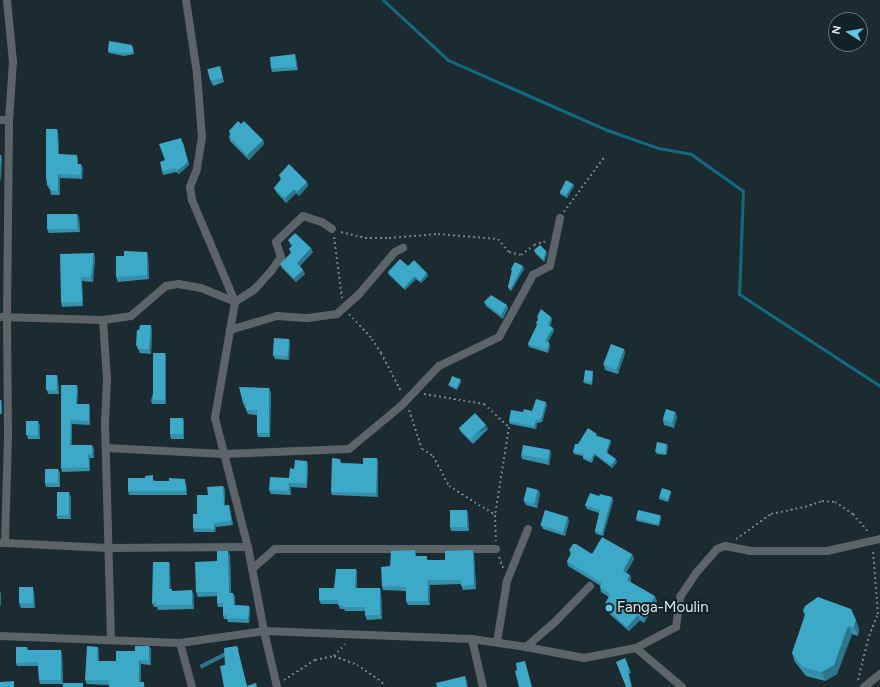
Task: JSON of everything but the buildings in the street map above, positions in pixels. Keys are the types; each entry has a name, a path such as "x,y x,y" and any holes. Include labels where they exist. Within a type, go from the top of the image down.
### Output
{"street":[{"path":"7,0 13,62 9,120 4,317 8,433 2,543 108,548 248,547"},
{"path":"186,0 197,74 202,137 197,169 190,187 192,200 235,302 215,418 248,547 276,686"},
{"path":"0,120 9,120"},
{"path":"235,302 255,289 271,271 281,256 276,242 303,216 322,222 332,229"},
{"path":"106,448 224,454 349,449 409,398 439,366 499,337 533,275 550,266 560,218"},
{"path":"230,330 277,316 308,318 336,314 360,293 394,252 403,248"},
{"path":"4,317 103,320 131,316 166,286 178,284 200,288 235,302"},
{"path":"103,320 107,378 106,448 111,640"},
{"path":"497,642 507,580 528,529"},
{"path":"0,636 180,643 264,631 497,642 584,658 636,648 676,627 680,597 697,572 717,549 725,546 750,551 827,551 877,540"},
{"path":"252,569 275,549 496,549"},
{"path":"526,647 556,621 590,586"},
{"path":"472,640 483,687"},
{"path":"180,643 192,687"},
{"path":"636,648 682,687"},
{"path":"864,687 880,674"},
{"path":"871,687 880,683"}],"path":[{"path":"560,218 605,156"},
{"path":"496,515 448,486 433,456 422,449 409,398 378,348 344,308 332,229 365,238 389,238 438,234 498,239 509,252 521,255 534,245 549,241"},
{"path":"409,398 425,394 484,404 508,427 496,515 496,549 507,580"},
{"path":"725,546 772,514 805,507 822,501 835,502 853,514 866,527 877,540 873,552 878,614 869,636 856,687"},
{"path":"334,656 354,635"},
{"path":"276,686 315,660 334,656 357,665 382,682 384,687"}],"waterway":[{"path":"383,0 448,60 607,130 658,148 691,154 743,191 739,294 880,386"}],"place":[{"name":"Fanga-Moulin","path":"609,608"}]}
